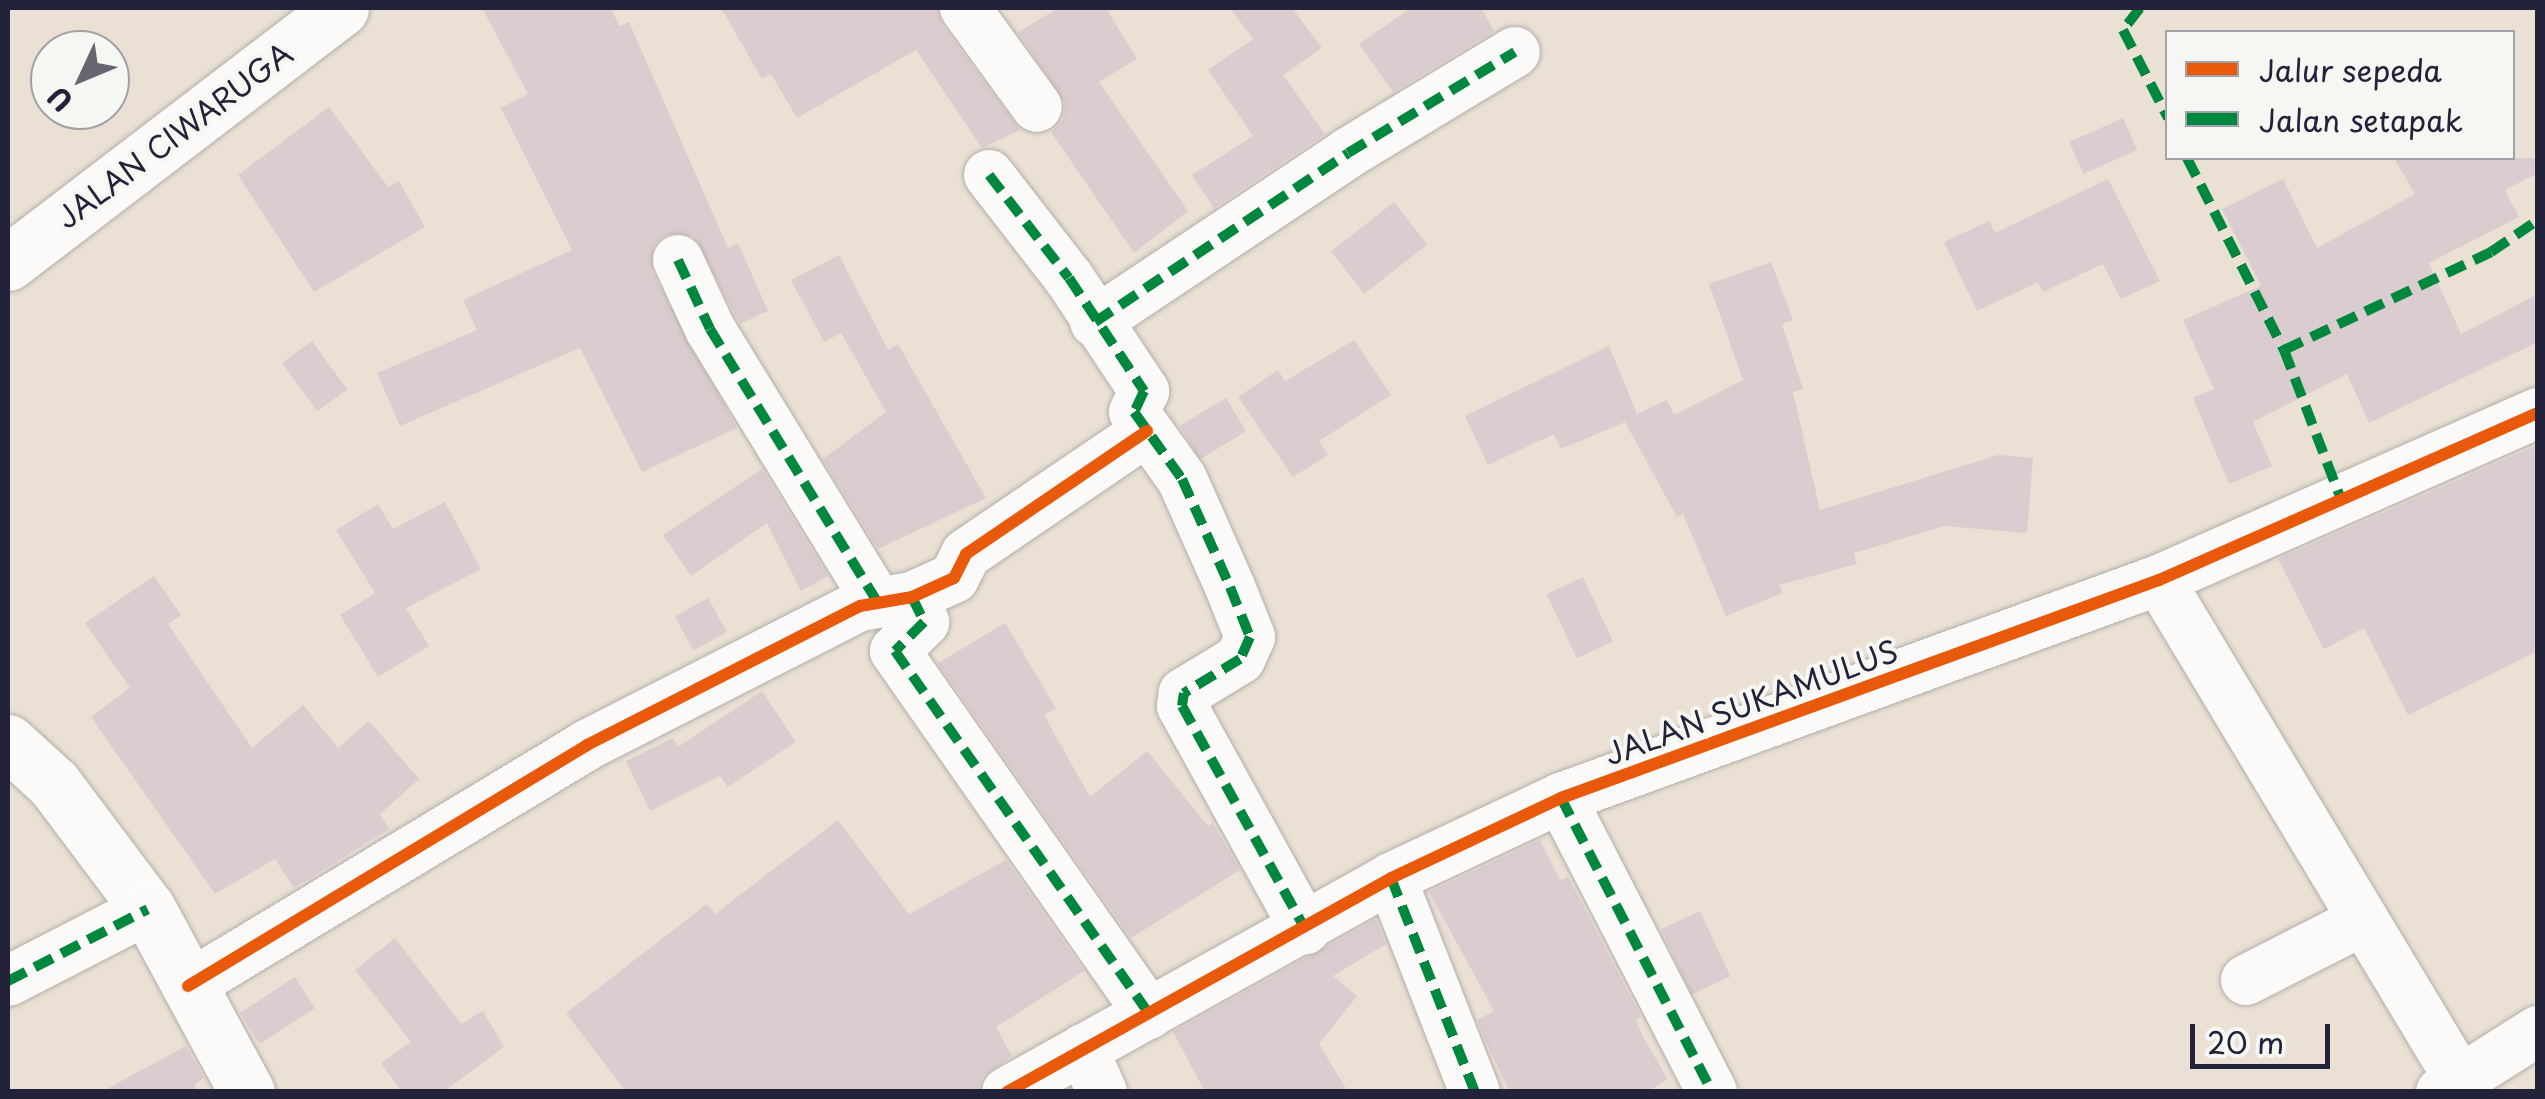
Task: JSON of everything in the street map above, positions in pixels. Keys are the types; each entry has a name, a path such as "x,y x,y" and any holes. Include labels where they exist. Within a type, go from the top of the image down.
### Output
{"street":[{"name":"JALAN CIWARUGA","path":"8,263 342,8"},
{"path":"965,8 1037,107"},
{"path":"1095,322 1348,153 1516,52"},
{"path":"989,175 1069,278 1144,391 1134,412 1182,479 1250,637 1240,660 1184,693 1182,706 1305,929"},
{"path":"678,260 710,329 895,600 924,622 895,651 1148,1014"},
{"name":"JALAN SUKAMULUS","path":"1008,1092 1093,1070 1148,1014 1390,878 1561,798 2158,580 2538,413"},
{"path":"188,986 587,746 761,654 954,578 966,554 1148,431"},
{"path":"2158,580 2456,1088 2538,1031"},
{"path":"8,742 54,784 148,909 247,1092"},
{"path":"1561,798 1599,883 1712,1092"},
{"path":"1390,878 1475,1092"},
{"path":"8,981 148,909"},
{"path":"2246,980 2360,922"}],"building":[{"path":"482,8 610,8 620,26 629,22 728,248 738,243 768,311 740,324 694,236 667,234 654,244 652,272 737,428 642,472 580,348 400,426 377,373 477,330 463,300 572,250 501,108 528,94"},
{"path":"721,8 937,8 942,25 1020,130 982,148 916,50 797,118 771,74 762,79"},
{"path":"1059,8 1106,8 1137,59 1099,82 1188,211 1134,253 1051,132 1063,120 1065,103 1018,32"},
{"path":"1230,8 1292,8 1322,48 1283,75 1325,134 1214,208 1192,175 1253,136 1208,70 1253,39"},
{"path":"1411,8 1481,8 1494,31 1393,92 1359,44"},
{"path":"329,107 388,187 399,181 425,227 314,292 238,175"},
{"path":"2123,118 2137,150 2083,174 2069,142"},
{"path":"2538,158 2538,173 2505,190 2519,217 2429,263 2461,334 2538,294 2538,342 2369,423 2347,374 2253,422 2272,466 2229,484 2193,398 2214,389 2183,320 2261,286 2222,209 2283,179 2317,248 2415,194 2395,160"},
{"path":"2108,179 2160,281 2121,299 2103,264 2043,292 2038,282 1977,311 1944,242 1989,221 1995,233"},
{"path":"1394,202 1427,245 1364,294 1331,251"},
{"path":"839,255 888,350 898,344 986,498 878,549 823,459 886,412 841,333 824,342 791,280"},
{"path":"1771,262 1793,320 1782,324 1803,389 1793,392 1820,510 1998,455 2033,458 2027,533 1945,526 1854,553 1857,564 1779,585 1782,593 1726,616 1683,514 1677,517 1625,422 1561,449 1554,434 1488,465 1465,416 1609,346 1637,414 1667,400 1674,415 1743,380 1709,284"},
{"path":"1354,340 1391,395 1319,441 1328,455 1293,477 1238,397 1278,370 1285,381"},
{"path":"312,341 347,390 317,411 282,363"},
{"path":"1226,398 1246,431 1200,459 1180,426"},
{"path":"2538,445 2538,651 2408,715 2364,628 2324,649 2278,559"},
{"path":"762,469 828,576 801,591 767,523 691,576 663,535"},
{"path":"445,502 481,569 406,608 429,646 378,677 340,615 375,593 336,530 378,504 393,529"},
{"path":"154,576 181,615 168,624 252,748 303,705 338,748 369,721 419,779 380,814 389,829 294,888 275,859 215,894 91,717 130,688 85,623"},
{"path":"1583,577 1613,641 1577,658 1547,594"},
{"path":"708,598 727,632 694,651 675,616"},
{"path":"1005,623 1056,708 1044,715 1090,797 1147,751 1208,826 1213,823 1240,870 1131,938 938,663"},
{"path":"762,691 796,742 728,787 720,776 650,811 626,761 673,738 678,747"},
{"path":"838,820 909,914 1006,860 1084,971 996,1027 1012,1056 983,1076 977,1092 626,1092 566,1013 707,904 715,914"},
{"path":"1540,840 1560,880 1568,877 1641,1017 1636,1020 1643,1037 1668,1079 1647,1092 1510,1092 1489,1049 1477,1020 1494,1011 1429,892"},
{"path":"1700,911 1730,976 1691,994 1661,929"},
{"path":"1376,919 1386,944 1333,976 1357,996 1319,1044 1348,1092 1205,1092 1173,1032"},
{"path":"395,938 461,1024 483,1011 504,1047 443,1092 402,1092 381,1063 411,1042 355,970"},
{"path":"295,977 315,1008 260,1044 240,1013"},
{"path":"186,1046 204,1078 194,1085 199,1092 101,1092"}],"marked path":[{"path":"2140,8 2123,30 2165,112"},
{"path":"1095,322 1348,153 1515,52"},
{"path":"2188,160 2284,350 2342,502"},
{"path":"989,175 1069,278 1144,391 1134,412 1182,479 1230,587 1250,637 1240,659 1184,693 1182,706 1305,929"},
{"path":"2284,350 2491,252 2538,220"},
{"path":"678,260 710,329 878,603"},
{"path":"912,597 924,622 895,651 1149,1014"},
{"path":"1561,798 1712,1092"},
{"path":"1391,878 1475,1092"},
{"path":"8,981 148,909"}],"cycle path":[{"path":"1007,1092 1391,878 1561,798 2159,580 2538,413"},
{"path":"188,986 587,745 860,606 912,597 954,578 966,554 1147,431"}]}
